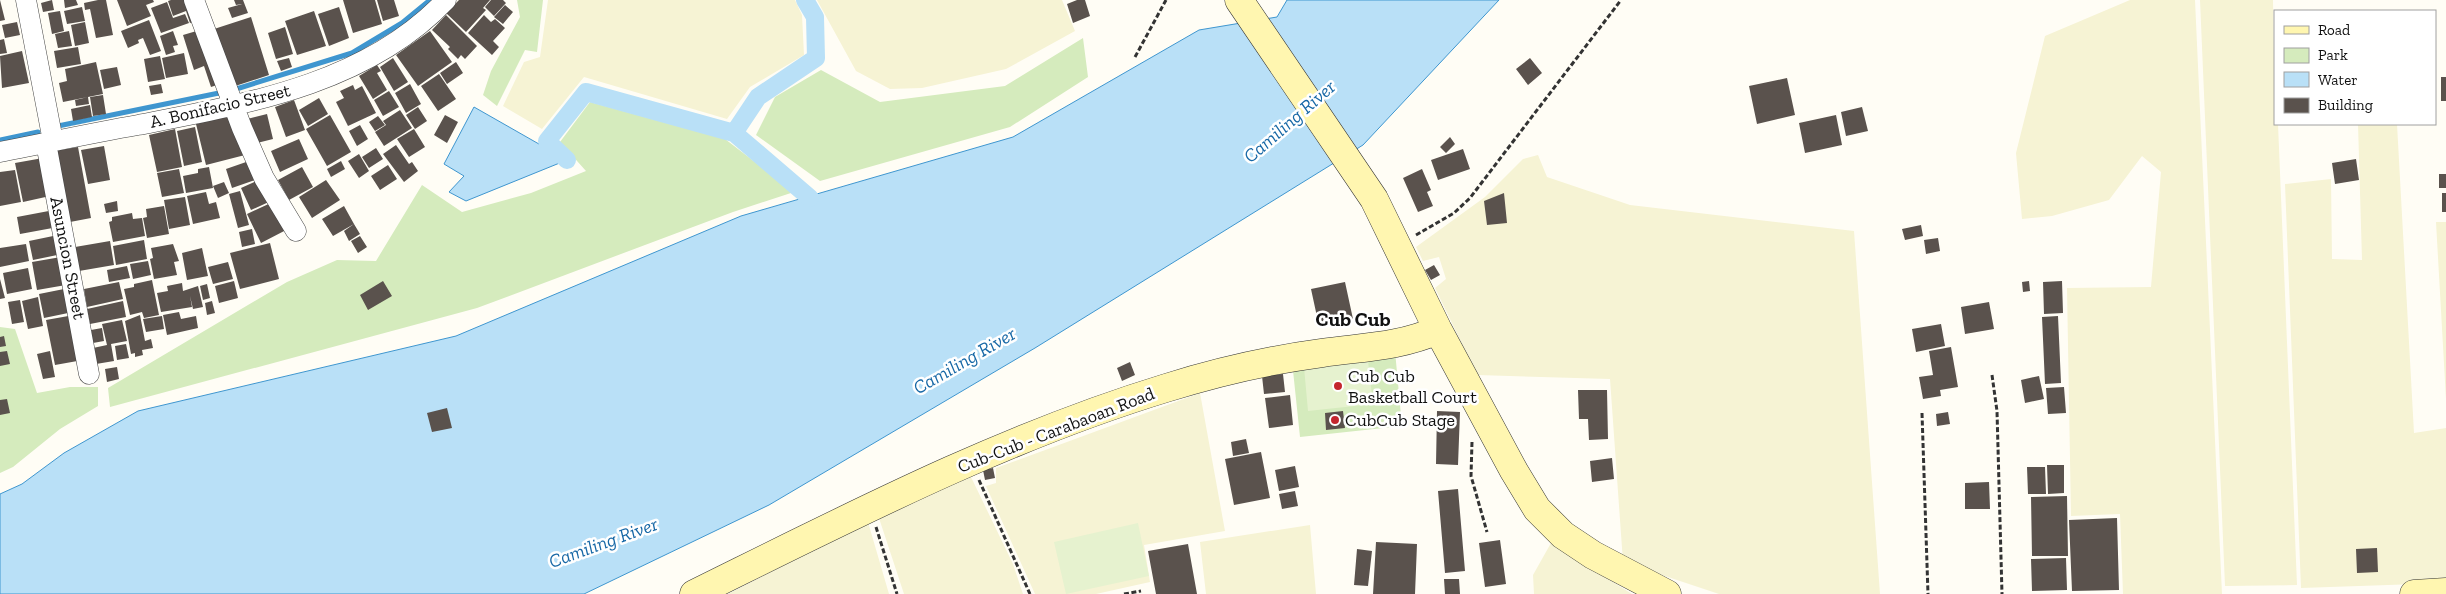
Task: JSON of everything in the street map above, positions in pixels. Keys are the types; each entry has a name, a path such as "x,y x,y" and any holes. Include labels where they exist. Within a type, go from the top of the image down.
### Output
{"street":[{"name":"Asuncion Street","path":"26,0 89,374"},
{"path":"194,0 233,107 264,178 296,231"},
{"name":"A. Bonifacio Street","path":"0,152 233,107 290,91 358,64 415,29 446,0"},
{"path":"1239,0 1374,199 1438,330 1514,471 1537,508 1563,535 1593,555 1667,594"},
{"name":"Cub-Cub - Carabaoan Road","path":"694,594 870,507 971,461 1099,411 1203,377 1298,357 1398,344 1414,340 1438,330"},
{"path":"2414,594 2446,592"}],"path":[{"path":"1134,57 1166,0"},
{"path":"1397,243 1440,222 1470,198 1621,0"},
{"path":"1992,375 1997,411 2002,594"},
{"path":"1922,413 1928,594"},
{"path":"1473,441 1472,476 1487,532"},
{"path":"971,461 1030,594"},
{"path":"870,507 898,594"},
{"path":"1124,594 1141,591"}],"shaded area":[{"path":"548,0 795,0 802,15 804,55 750,87 727,119 584,77 542,129 503,106 524,62 540,57"},
{"path":"817,0 1062,0 1075,31 1006,69 922,88 890,89 856,71"},
{"path":"2130,0 2195,0 2222,594 2123,594 2120,514 2071,516 2067,288 2151,287 2161,172 2142,156 2109,200 2052,216 2022,219 2016,153 2045,36"},
{"path":"2200,0 2273,0 2274,125 2278,125 2297,585 2225,586"},
{"path":"2358,125 2397,125 2414,433 2446,428 2446,583 2301,588 2285,184 2331,179 2332,259 2362,260"},
{"path":"1538,155 1547,177 1630,205 1854,231 1880,594 1719,594 1623,562 1610,379 1477,375 1435,288 1446,279 1439,257 1423,261 1416,247 1485,197 1523,159"},
{"path":"2436,222 2446,222 2446,399"},
{"path":"1200,393 1225,531 1144,545 1150,582 1096,594 1035,594 986,486 996,483 996,468"},
{"path":"971,477 1013,564 1023,594 904,594 878,515"},
{"path":"868,522 889,594 728,594"},
{"path":"1310,525 1316,594 1206,594 1200,542"},
{"path":"1551,543 1632,594 1534,594 1533,575"}],"green space":[{"path":"517,0 543,0 537,52 525,50 497,106 483,95 491,71 520,17"},
{"path":"1083,38 1088,77 1010,127 820,181 756,135 775,97 821,70 880,102 1005,86"},
{"path":"590,102 725,139 794,192 733,212 477,308 110,407 108,388 287,282 337,260 376,261 422,185 462,212 531,193 586,171 560,142"},
{"path":"0,327 15,329 37,393 70,387 98,387 98,406 60,429 13,467 0,473"},
{"path":"1395,351 1402,426 1300,437 1292,361"},
{"name":"Cub Cub Basketball Court","path":"1368,361 1373,404 1308,411 1304,367"},
{"path":"1138,523 1149,576 1066,594 1054,542"}],"water":[{"name":"Camiling River","path":"1287,0 1499,0 1363,145 1035,348 769,505 584,594 0,594 0,494 22,484 64,453 138,411 456,336 741,216 1013,137 1199,30 1277,17"},
{"path":"474,107 567,160 466,201 449,192 464,176 444,164"}],"building":[{"path":"0,0 5,20 0,21"},
{"path":"52,0 54,10 43,12 41,3"},
{"path":"64,0 76,0 78,5 65,8"},
{"path":"106,0 113,35 96,38 90,9 85,10 84,3"},
{"path":"117,0 153,0 154,2 146,5 151,16 127,26"},
{"path":"191,0 199,20 190,23 186,11 173,16 168,1"},
{"path":"234,0 243,0 248,13 232,18 228,8 242,4 236,5"},
{"path":"343,0 375,0 382,24 353,33"},
{"path":"377,0 394,0 399,16 383,21"},
{"path":"459,0 490,0 483,8 486,10 466,32 446,13"},
{"path":"491,0 503,0 506,3 494,16 485,7"},
{"path":"1077,0 1085,0 1090,16 1073,23 1067,4"},
{"path":"167,2 173,18 185,14 189,23 161,33 151,8"},
{"path":"505,5 513,12 503,24 494,17"},
{"path":"82,7 85,21 67,24 64,11"},
{"path":"339,7 349,38 329,46 318,14"},
{"path":"60,11 64,31 52,34 48,13"},
{"path":"314,11 326,46 297,55 285,21"},
{"path":"446,15 477,46 465,59 461,55 458,59 448,49 450,47 432,30"},
{"path":"484,15 491,22 495,19 505,28 493,41 499,47 492,55 468,33"},
{"path":"251,17 269,75 229,88 211,30"},
{"path":"149,20 161,51 150,55 143,38 138,40 139,43 128,48 121,31"},
{"path":"17,22 20,35 5,38 2,25"},
{"path":"85,22 89,43 75,46 71,25"},
{"path":"285,27 293,54 276,59 268,33"},
{"path":"200,30 220,84 211,87 204,66 194,70 183,35"},
{"path":"69,31 72,46 58,48 55,34"},
{"path":"173,31 178,45 173,46 175,52 166,55 160,36"},
{"path":"430,31 452,62 418,86 396,55"},
{"path":"4,39 7,53 0,54 0,40"},
{"path":"78,47 81,64 57,68 54,51"},
{"path":"22,51 29,83 2,88 0,56"},
{"path":"184,53 188,74 166,78 162,58"},
{"path":"160,56 165,79 148,82 144,59"},
{"path":"289,58 292,67 281,71 277,61"},
{"path":"393,58 408,82 394,91 380,67"},
{"path":"1530,58 1542,73 1528,85 1516,69"},
{"path":"96,62 103,94 63,102 59,83 67,81 65,69"},
{"path":"456,62 463,73 447,84 440,73"},
{"path":"377,65 381,71 377,73 387,90 373,99 359,76"},
{"path":"117,67 121,85 104,89 100,70"},
{"path":"439,74 456,99 438,111 421,86"},
{"path":"2441,77 2446,77 2446,101 2441,101"},
{"path":"1787,78 1795,115 1757,124 1749,86"},
{"path":"161,84 163,93 151,95 149,86"},
{"path":"410,84 421,104 406,113 395,93"},
{"path":"353,85 355,90 362,86 376,113 348,126 336,102 344,98 340,91"},
{"path":"389,91 399,107 383,116 374,100"},
{"path":"103,95 106,114 93,116 90,97"},
{"path":"88,97 89,104 76,106 75,100"},
{"path":"319,98 328,114 308,126 299,110"},
{"path":"294,100 305,130 286,137 275,107"},
{"path":"90,105 92,117 73,121 71,109"},
{"path":"418,107 427,121 415,129 406,115"},
{"path":"1862,107 1868,131 1846,136 1841,112"},
{"path":"400,110 412,128 384,146 375,132 386,125 383,121"},
{"path":"235,114 245,155 206,165 196,124"},
{"path":"267,114 273,139 253,144 247,119"},
{"path":"330,115 351,152 327,166 306,129"},
{"path":"445,115 458,122 447,143 434,135"},
{"path":"1836,115 1842,145 1805,153 1799,123"},
{"path":"378,116 385,125 375,131 369,122"},
{"path":"360,125 368,139 357,146 349,131"},
{"path":"195,127 202,162 184,166 177,131"},
{"path":"175,129 182,167 157,172 149,135"},
{"path":"414,129 425,147 409,157 397,139"},
{"path":"1450,137 1455,144 1446,153 1440,147"},
{"path":"299,139 308,159 280,172 271,151"},
{"path":"396,145 409,164 412,162 418,171 404,182 383,154"},
{"path":"104,146 110,180 88,184 81,150"},
{"path":"78,147 91,218 70,222 54,151"},
{"path":"376,148 383,159 369,168 362,157"},
{"path":"1463,149 1470,169 1438,180 1431,160"},
{"path":"359,154 369,171 359,178 348,161"},
{"path":"43,158 50,196 23,202 15,163"},
{"path":"2356,159 2359,180 2335,184 2332,163"},
{"path":"249,161 255,180 232,188 226,169"},
{"path":"341,161 345,169 331,177 327,169"},
{"path":"388,165 397,179 380,190 371,176"},
{"path":"209,167 213,188 186,193 183,176 198,173 198,169"},
{"path":"302,167 313,187 289,200 278,180"},
{"path":"179,169 184,193 162,197 157,173"},
{"path":"1422,169 1431,190 1427,192 1433,206 1418,212 1403,178"},
{"path":"15,170 21,202 0,206 0,172"},
{"path":"2439,174 2446,174 2446,188 2439,188"},
{"path":"261,179 271,201 251,210 241,188"},
{"path":"326,180 340,200 312,218 299,197"},
{"path":"224,182 229,193 218,198 213,186"},
{"path":"240,191 249,225 238,228 229,194"},
{"path":"206,192 209,204 216,202 220,218 193,224 187,196"},
{"path":"1504,193 1507,223 1487,225 1484,201"},
{"path":"2442,193 2446,193 2446,212 2442,212"},
{"path":"185,197 190,225 169,229 164,200"},
{"path":"117,201 118,211 106,213 104,204"},
{"path":"275,201 288,229 261,243 247,214"},
{"path":"164,206 169,234 147,238 143,218 147,217 146,209"},
{"path":"344,206 354,224 333,236 322,219"},
{"path":"54,210 58,227 20,234 17,217"},
{"path":"132,213 133,219 142,218 145,236 113,242 109,222 112,221 112,217"},
{"path":"354,224 360,234 349,241 344,231"},
{"path":"1921,225 1923,236 1905,240 1902,229"},
{"path":"252,229 255,244 242,247 239,232"},
{"path":"58,235 62,254 33,260 29,241"},
{"path":"360,236 367,247 358,253 351,241"},
{"path":"1938,238 1940,251 1926,254 1924,240"},
{"path":"144,240 147,259 116,265 113,246"},
{"path":"110,241 114,265 79,271 75,247"},
{"path":"270,243 279,279 240,289 230,253"},
{"path":"26,244 29,261 0,267 0,248"},
{"path":"173,244 179,261 174,262 177,275 154,279 150,259 153,258 151,248"},
{"path":"202,248 208,276 187,280 182,253"},
{"path":"61,257 66,285 37,290 32,262"},
{"path":"148,261 151,275 133,279 130,264"},
{"path":"228,262 233,279 213,284 208,267"},
{"path":"1434,265 1440,275 1431,280 1425,270"},
{"path":"127,266 130,278 109,282 107,270"},
{"path":"28,268 32,289 7,294 3,273"},
{"path":"0,279 5,298 0,299"},
{"path":"152,280 159,315 144,318 142,312 130,315 124,289 134,287 134,284"},
{"path":"234,281 238,298 219,303 215,286"},
{"path":"383,281 392,296 368,310 360,295"},
{"path":"2029,281 2030,291 2023,292 2022,282"},
{"path":"2062,281 2063,313 2044,314 2043,282"},
{"path":"119,282 123,299 87,307 84,289"},
{"path":"1345,282 1353,319 1319,326 1311,289"},
{"path":"182,283 183,291 198,286 203,307 193,309 190,296 192,307 161,312 157,293 168,291 167,286"},
{"path":"207,284 210,298 203,300 200,286"},
{"path":"69,288 73,312 44,318 39,294"},
{"path":"38,297 43,326 28,329 22,301"},
{"path":"20,300 24,322 12,324 8,302"},
{"path":"123,301 126,317 90,324 87,309"},
{"path":"212,301 215,313 207,315 205,303"},
{"path":"1989,302 1994,329 1965,334 1961,307"},
{"path":"179,312 181,319 196,316 198,328 167,335 163,315"},
{"path":"74,315 83,360 55,365 46,320"},
{"path":"140,315 145,341 151,339 153,348 142,350 143,355 135,357 135,353 131,354 125,321"},
{"path":"162,316 164,329 146,332 143,319"},
{"path":"2058,316 2061,383 2045,384 2042,317"},
{"path":"122,320 127,341 111,344 114,361 96,364 93,348 107,345 102,324"},
{"path":"1941,324 1945,346 1916,352 1912,329"},
{"path":"102,328 104,341 93,343 91,330"},
{"path":"4,336 6,346 0,347 0,337"},
{"path":"126,344 129,358 117,360 115,346"},
{"path":"1951,347 1958,387 1940,390 1941,396 1923,399 1919,377 1933,375 1929,351"},
{"path":"7,351 10,364 0,366 0,352"},
{"path":"50,351 55,377 43,379 37,354"},
{"path":"1130,362 1135,375 1122,381 1117,368"},
{"path":"117,367 119,379 107,382 105,369"},
{"path":"1283,374 1285,392 1264,394 1262,376"},
{"path":"2039,376 2044,399 2025,403 2021,380"},
{"path":"2064,387 2066,413 2048,414 2046,388"},
{"path":"1578,390 1607,390 1608,439 1589,440 1588,419 1579,419"},
{"path":"1290,395 1293,425 1269,428 1265,398"},
{"path":"7,399 10,413 0,415 0,400"},
{"path":"447,408 452,428 432,432 427,413"},
{"name":"CubCub Stage","path":"1343,411 1345,428 1326,430 1325,413"},
{"path":"1437,411 1460,412 1458,465 1436,464"},
{"path":"1948,412 1950,424 1937,426 1936,414"},
{"path":"1246,439 1249,453 1233,456 1231,442"},
{"path":"1261,452 1270,498 1234,505 1225,459"},
{"path":"1612,458 1614,479 1592,482 1590,461"},
{"path":"2047,465 2064,465 2064,493 2048,494"},
{"path":"1295,466 1299,487 1279,491 1275,470"},
{"path":"2027,467 2045,467 2046,494 2028,494"},
{"path":"993,468 995,478 985,480 983,470"},
{"path":"1989,482 1990,509 1965,509 1965,483"},
{"path":"1458,489 1465,571 1445,573 1438,491"},
{"path":"1295,491 1298,506 1282,509 1279,494"},
{"path":"2067,496 2068,556 2032,556 2031,497"},
{"path":"2117,518 2119,590 2072,591 2069,520"},
{"path":"1500,540 1506,584 1485,587 1479,543"},
{"path":"1376,542 1417,544 1415,594 1373,594"},
{"path":"1188,544 1197,594 1156,594 1148,551"},
{"path":"2377,548 2378,572 2357,573 2356,549"},
{"path":"1357,549 1372,551 1368,586 1354,585"},
{"path":"2066,558 2067,590 2032,591 2031,559"},
{"path":"1444,579 1459,579 1460,594 1445,594"}],"waterway":[{"path":"233,90 352,53 402,23 430,0"},
{"path":"805,0 815,17 816,58 758,97 734,133 810,198"},
{"path":"567,160 547,141 586,92 734,133"},
{"path":"58,126 219,93"},
{"path":"0,140 38,132"}],"place":[{"name":"Cub Cub Basketball Court","path":"1338,386"},
{"name":"CubCub Stage","path":"1335,420"}],"district":[{"name":"Cub Cub","path":"1353,319"}]}
